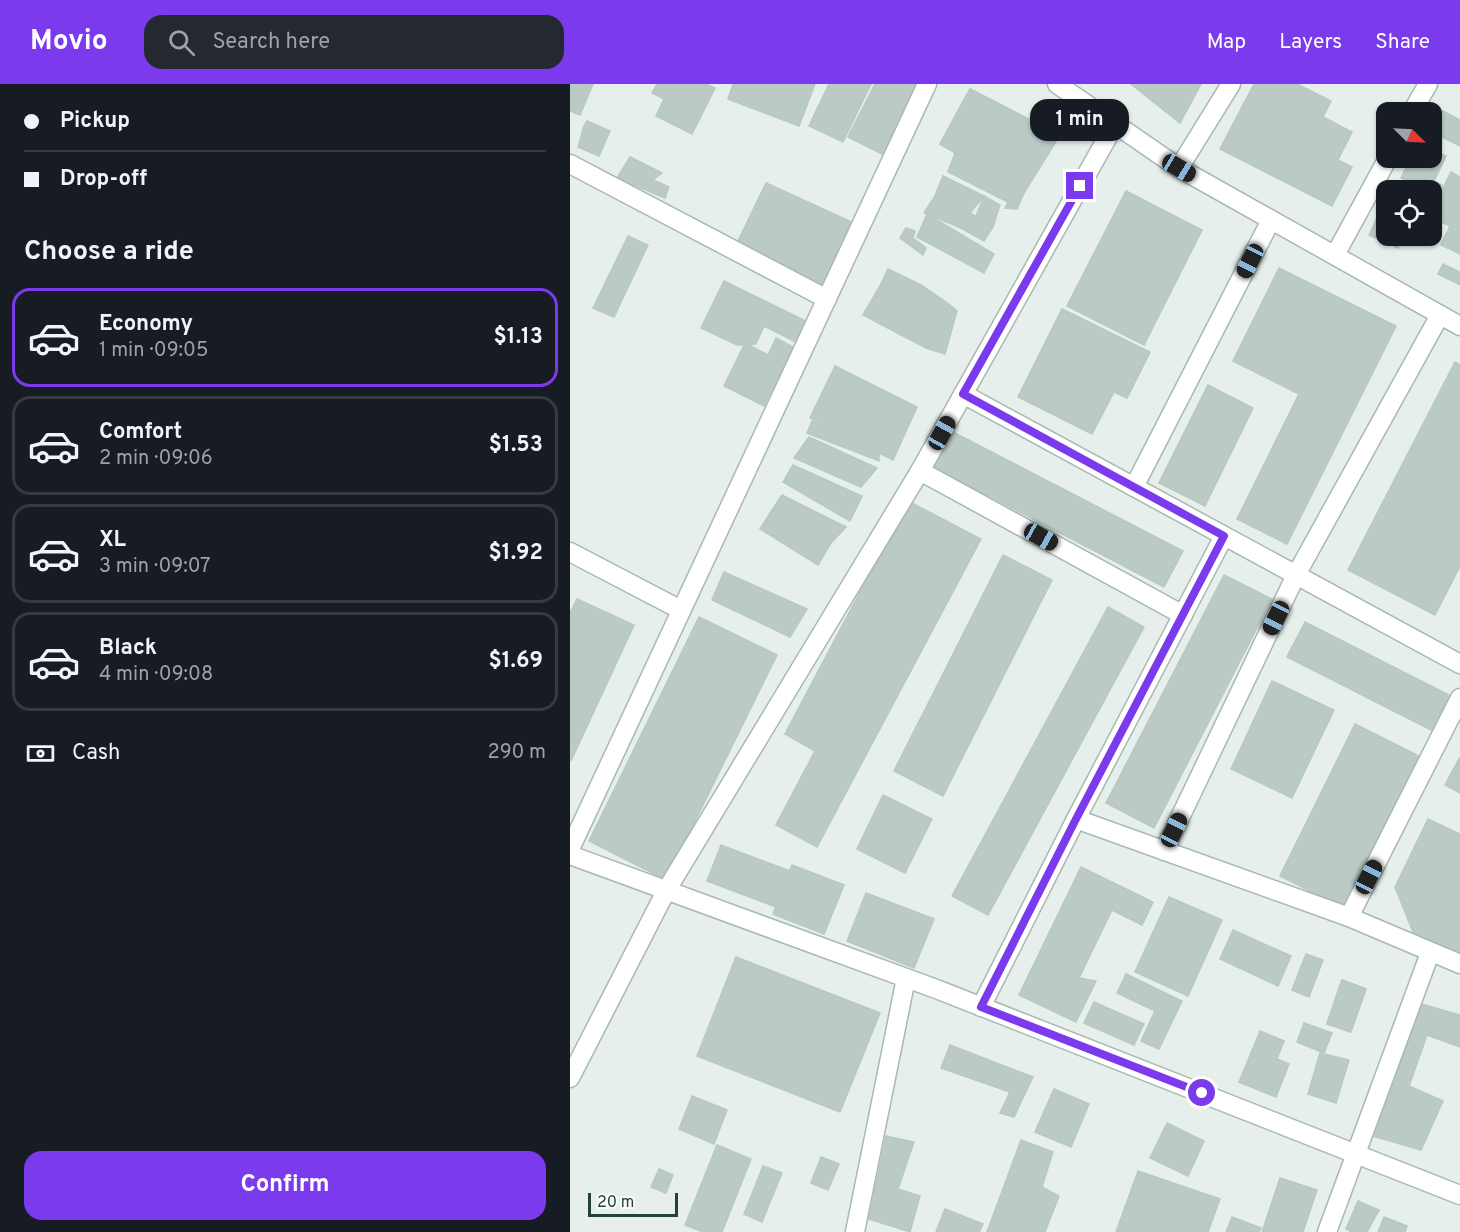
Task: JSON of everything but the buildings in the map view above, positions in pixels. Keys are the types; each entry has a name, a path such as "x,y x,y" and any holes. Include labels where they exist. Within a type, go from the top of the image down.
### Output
{"street":[{"path":"570,849 927,84"},
{"path":"1057,84 1179,168 1460,326"},
{"path":"1179,168 1231,84"},
{"path":"1418,102 1428,84"},
{"path":"570,1078 666,891 920,471 1115,124"},
{"path":"570,164 827,299"},
{"path":"1335,255 1383,168"},
{"path":"1134,487 1271,220"},
{"path":"1164,851 1296,575 1440,315"},
{"path":"963,394 1460,664"},
{"path":"920,471 1183,615"},
{"path":"981,1007 1224,536"},
{"path":"570,552 681,610"},
{"path":"1349,917 1460,699"},
{"path":"1076,819 1349,917 1460,964"},
{"path":"570,855 906,978 1460,1195"},
{"path":"1327,1232 1430,953"},
{"path":"855,1232 906,978"}],"route":[{"path":"1080,186 963,394 1224,536 981,1007 1202,1093"}]}
